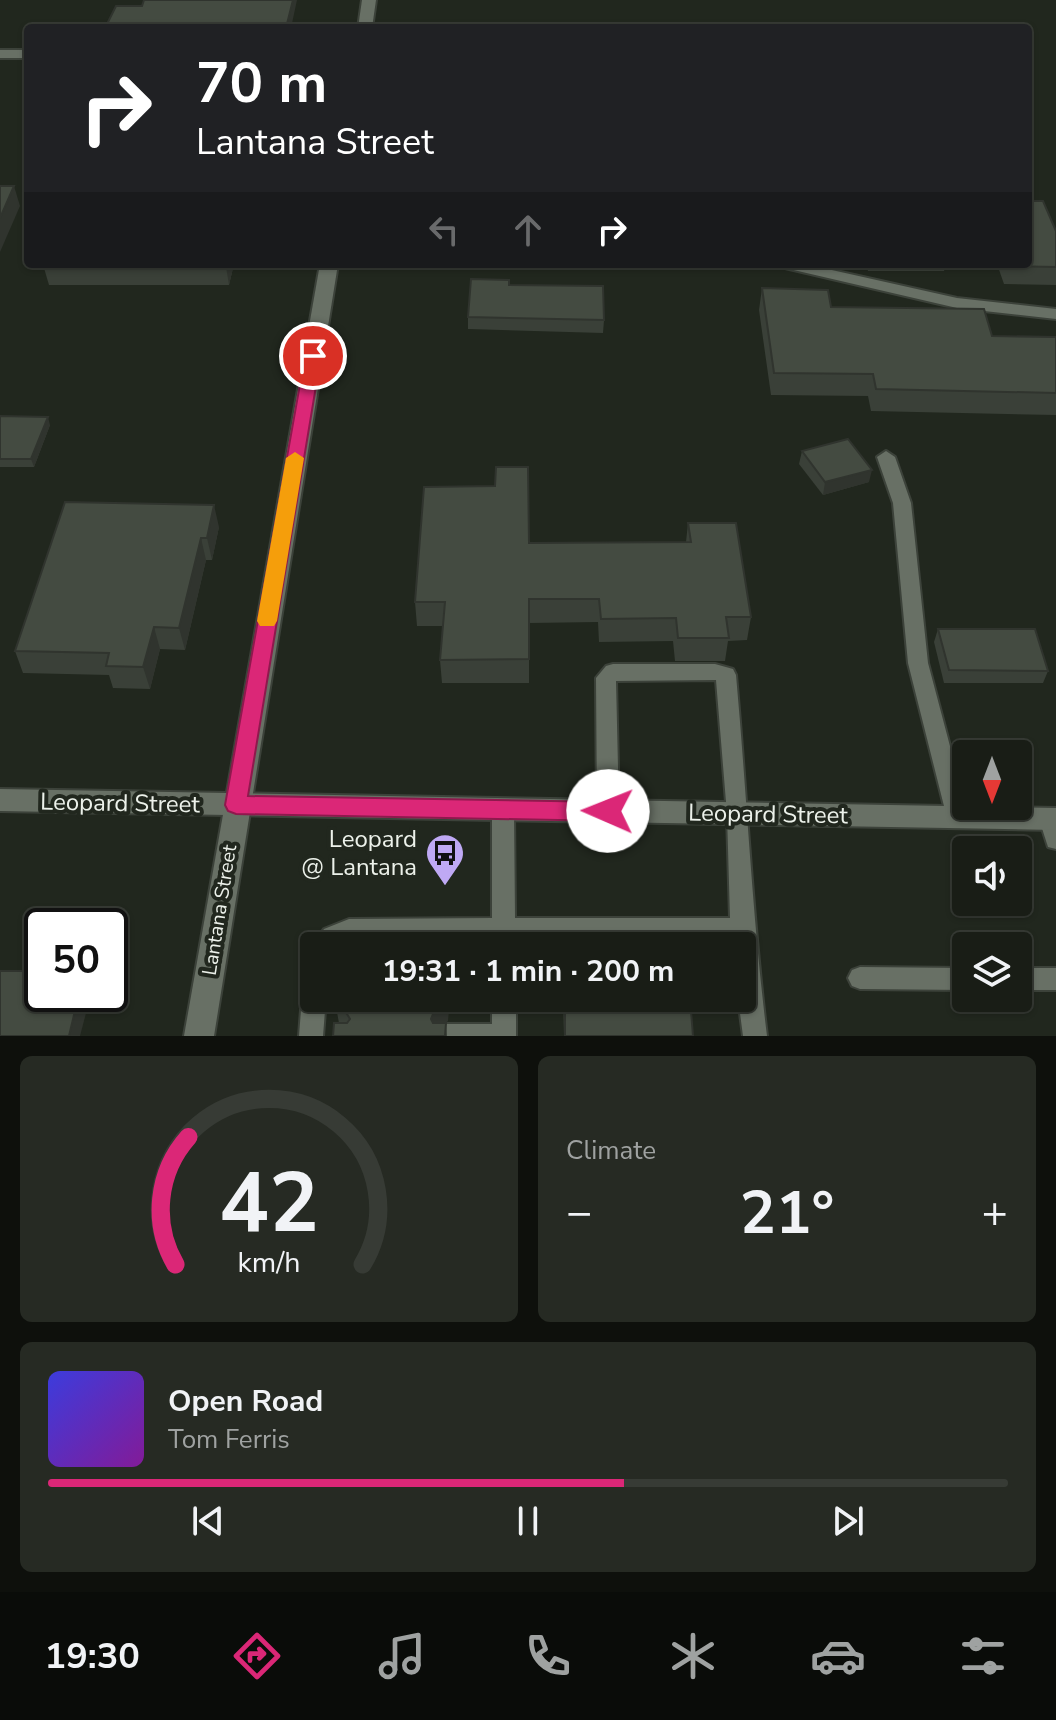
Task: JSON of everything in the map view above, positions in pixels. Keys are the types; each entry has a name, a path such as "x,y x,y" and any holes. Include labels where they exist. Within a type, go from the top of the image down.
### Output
{"street":[{"path":"366,24 369,0"},
{"name":"Lantana Street","path":"199,1036 328,268"},
{"name":"Leopard Street","path":"0,800 952,818"},
{"name":"Leopard Street","path":"982,820 1054,826"}],"lane":[{"path":"0,54 24,54"},
{"path":"803,268 957,303 1056,314"},
{"path":"886,457 902,503 918,663 952,795"},
{"path":"608,811 606,678 613,672 715,672 726,675 738,814 742,928 755,1036"},
{"path":"503,810 504,932"},
{"path":"636,932 742,928"},
{"path":"342,932 349,929 407,932"},
{"path":"860,978 952,979"},
{"path":"1032,979 1056,979"},
{"path":"313,1012 311,1036 338,1036"},
{"path":"447,1036 504,1036 504,1012"}],"building":[{"path":"144,0 293,0 287,24 107,24 116,6 142,6"},
{"path":"0,186 14,186 0,218"},
{"path":"1032,201 1043,201 1056,231 1056,267 1032,266"},
{"path":"471,279 509,280 509,285 603,286 604,320 468,317"},
{"path":"762,288 828,290 831,307 984,309 992,336 1056,337 1056,393 876,389 873,374 774,373"},
{"path":"0,416 48,417 31,459 0,459"},
{"path":"848,439 872,470 825,482 802,451"},
{"path":"496,467 528,467 529,543 691,542 688,523 736,523 751,617 726,617 729,638 678,638 676,618 601,619 599,599 529,599 529,659 440,660 445,602 415,602 424,487 495,486"},
{"path":"65,502 214,505 207,538 201,538 179,628 154,627 143,667 106,666 109,653 15,651"},
{"path":"938,629 1035,629 1048,671 949,670"},
{"path":"0,971 24,971 24,1012 75,1012 69,1036 0,1036"},
{"path":"346,1012 434,1012 433,1023 446,1023 445,1036 333,1036 334,1023 347,1023 350,1019"},
{"path":"565,1012 691,1012 693,1036 565,1036"}],"slow traffic":[{"path":"267,621 295,458"}],"place":[{"name":"Leopard @ Lantana","path":"445,887"}],"route":[{"path":"313,356 236,805 608,811"}]}
